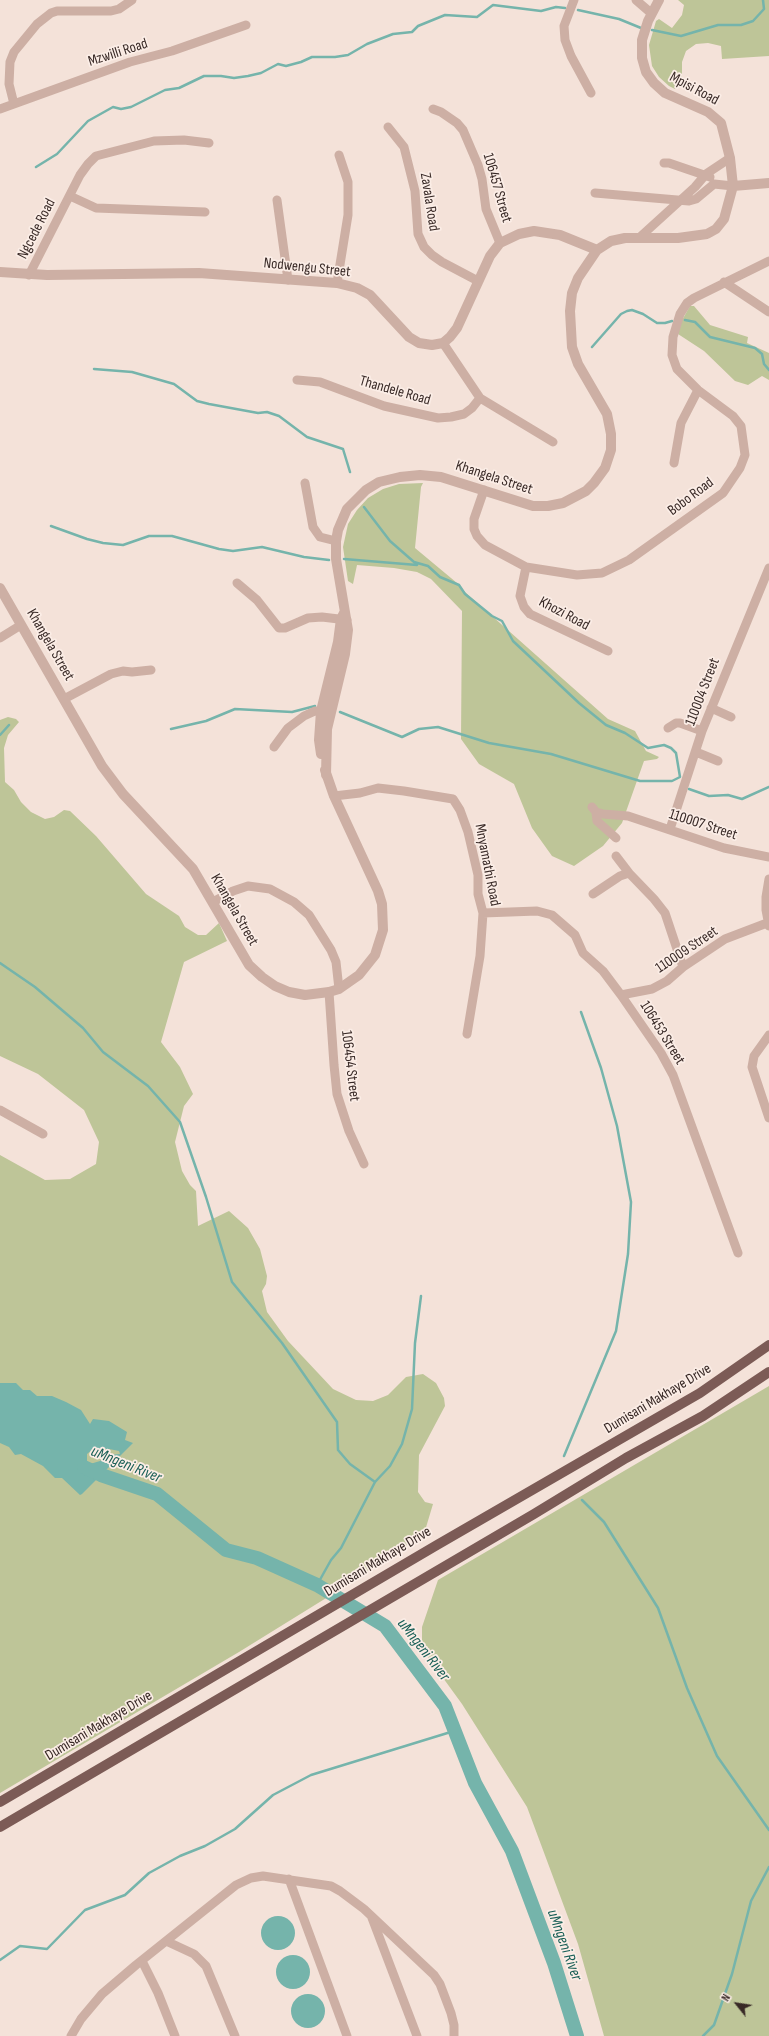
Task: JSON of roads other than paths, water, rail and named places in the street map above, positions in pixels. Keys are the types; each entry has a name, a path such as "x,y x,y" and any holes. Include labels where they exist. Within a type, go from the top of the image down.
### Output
{"main road":[{"name":"Dumisani Makhaye Drive","path":"0,1802 437,1545 700,1393 769,1345"},
{"path":"0,1827 534,1514 626,1458 703,1416 769,1372"}],"street":[{"path":"14,104 9,84 10,62 14,52 37,24 51,13 57,11 111,11 119,9 132,0"},
{"path":"574,0 564,26 565,40 591,93"},
{"path":"636,0 651,12"},
{"name":"Mpisi Road","path":"659,0 651,12 642,40 642,58 646,72 654,83 665,93 717,119 724,128 730,158 733,186"},
{"name":"Mzwilli Road","path":"0,109 130,62 178,49 246,25"},
{"name":"106457 Street","path":"433,110 441,112 457,123 463,130 478,165 482,179 486,209 500,243"},
{"name":"Zavala Road","path":"388,127 404,147 415,191 418,234 424,246 432,256 478,281"},
{"name":"Ngcede Road","path":"30,275 70,196 88,164 96,156 154,141 184,140 209,143"},
{"path":"337,283 348,215 348,182 339,155"},
{"path":"640,237 681,200 706,174 730,158"},
{"path":"664,163 670,163 686,170 706,174 719,184"},
{"path":"595,192 681,200 696,199 712,185 719,184 733,186 769,183"},
{"name":"Khangela Street","path":"0,588 112,780 184,858 200,879 239,950 250,965 262,977 275,986 289,992 305,995 334,991 359,975 375,955 381,942 384,918 382,904 373,879 334,796 326,775 325,712 345,654 342,585 336,558 336,541 338,530 347,509 366,490 379,482 400,476 441,477 533,506 548,506 563,503 586,491 594,483 604,468 611,450 611,434 607,414 578,364 572,347 570,311 572,293 578,278 597,250 611,242 625,238 640,237 678,238 707,234 716,229 724,219 733,186"},
{"name":"Ngcede Road","path":"70,196 96,208 205,212"},
{"path":"277,200 288,280"},
{"path":"553,442 480,398 443,343 457,328 490,256 500,243 519,234 534,231 560,235 597,250"},
{"name":"Bobo Road","path":"484,490 474,519 474,529 477,536 485,545 501,555 526,567 577,575 602,573 629,560 723,493 740,468 745,455 742,426 716,401 698,390 677,369 672,355 673,337 680,314 688,303 703,292 769,261"},
{"name":"Nodwengu Street","path":"0,272 30,275 199,273 337,283 357,288 370,295 409,336 419,343 432,345 443,343"},
{"path":"724,282 769,312"},
{"name":"Thandele Road","path":"297,380 320,382 384,406 438,418 451,418 464,414 480,398"},
{"path":"674,463 681,423 698,390"},
{"path":"305,483 313,527 320,537 336,541"},
{"name":"Khozi Road","path":"526,567 520,596 524,607 530,614 608,651"},
{"name":"110004 Street","path":"670,829 702,731 769,568"},
{"path":"237,583 257,600 279,628 285,628 308,618 344,617"},
{"path":"0,638 22,625"},
{"path":"64,699 87,685 111,674 123,671 132,672 151,670"},
{"path":"711,708 731,717"},
{"path":"274,747 288,728 296,722 311,713 325,712"},
{"path":"668,728 676,723 680,723 702,731"},
{"path":"696,752 718,761"},
{"name":"Mnyamathi Road","path":"334,796 360,793 378,788 453,799 460,810 468,832 478,875 478,894 483,913 480,956 467,1034"},
{"name":"110007 Street","path":"616,838 597,821 594,809 628,816 724,848 769,857"},
{"path":"616,856 629,874 654,899 665,913 683,967"},
{"path":"594,894 620,876 629,874"},
{"path":"768,920 766,897 769,879"},
{"name":"106454 Street","path":"213,902 234,891 248,886 270,890 294,902 309,916 331,950 336,962 334,991 334,1065 337,1094 349,1131 364,1164"},
{"name":"106453 Street","path":"483,913 537,911 552,915 575,935 583,953 603,971 661,1053 673,1075 738,1253"},
{"name":"110009 Street","path":"621,995 652,989 667,981 683,967 725,939 768,920"},
{"path":"769,1035 754,1056 752,1067 769,1118"},
{"path":"0,1110 43,1134"},
{"path":"71,2036 81,2019 102,1994 142,1960 236,1885 251,1878 263,1876 331,1886 351,1898 372,1915 424,1964 437,1980 451,2013 454,2025 454,2036"},
{"path":"289,1879 348,2036"},
{"path":"372,1915 417,2036"},
{"path":"166,1941 194,1954 206,1966 235,2036"},
{"path":"142,1960 158,1993 175,2036"}],"water":[{"path":"0,1383 16,1383 23,1390 30,1390 37,1396 52,1396 81,1410 90,1424 93,1419 109,1421 127,1432 125,1440 133,1443 80,1495 62,1478 55,1478 43,1466 21,1454 15,1455 9,1447 0,1443","holes":["93,1449 109,1449 119,1451 120,1454 108,1455 100,1461 90,1464 87,1461 87,1454"]},
{"path":"275,1916 281,1916 290,1921 294,1927 294,1939 290,1945 281,1950 275,1950 266,1945 261,1936 261,1930 266,1921"},
{"path":"290,1955 296,1955 305,1960 309,1966 309,1978 305,1984 296,1989 290,1989 281,1984 276,1975 276,1969 281,1960"},
{"path":"305,1994 311,1994 320,1999 324,2005 324,2017 320,2023 311,2028 305,2028 296,2023 291,2014 291,2008 296,1999"}],"waterway":[{"path":"652,30 681,36 718,25 741,25 753,21 764,9 763,0"},
{"path":"36,167 57,154 88,121 113,107 121,109 131,107 165,90 179,88 204,76 234,78 248,76 261,73 278,64 286,66 312,57 335,57 348,55 367,44 393,34 412,32 418,26 445,15 477,17 493,5 541,11 556,7 565,8"},
{"path":"578,10 619,19 641,28"},
{"path":"592,347 621,314 627,311 632,310 643,314 657,323 672,321"},
{"path":"685,320 695,322 710,337 755,348 762,354 764,364 769,370"},
{"path":"94,369 132,372 174,384 197,401 258,413 267,412 279,416 307,437 343,449 350,472"},
{"path":"340,712 402,737 419,729 438,727 489,743 551,754 640,781 672,781 680,777 676,753 671,748 664,745 648,748 625,733 606,725 579,703 513,641 502,621 492,616 465,594 459,585 440,577 428,566 414,562 390,541 364,507"},
{"path":"51,526 103,543 123,545 149,536 172,536 219,549 233,551 262,547 304,557 329,560"},
{"path":"344,559 417,565"},
{"path":"171,729 206,721 235,709 292,712 315,706"},
{"path":"0,735 9,725"},
{"path":"689,789 709,796 728,795 742,799 769,787"},
{"path":"0,963 35,987 83,1028 103,1052 148,1086 180,1122 206,1197 232,1282 282,1343 337,1422 338,1450 350,1464 375,1482"},
{"path":"564,1456 616,1331 628,1254 631,1202 617,1126 601,1068 581,1012"},
{"path":"317,1585 331,1560 341,1548 375,1482 390,1466 402,1444 412,1409 415,1343 421,1296"},
{"name":"uMngeni River","path":"84,1467 101,1475 157,1494 226,1550 257,1558 317,1585 385,1626 445,1706 475,1783 512,1851 554,1963 577,2036"},
{"path":"582,1500 604,1522 658,1608 687,1688 717,1756 769,1830"},
{"path":"0,1960 20,1946 47,1949 85,1910 125,1895 149,1873 180,1856 205,1846 235,1829 273,1795 311,1775 454,1731"},
{"path":"703,2036 714,2025 732,1974 751,1901 769,1867"}]}
